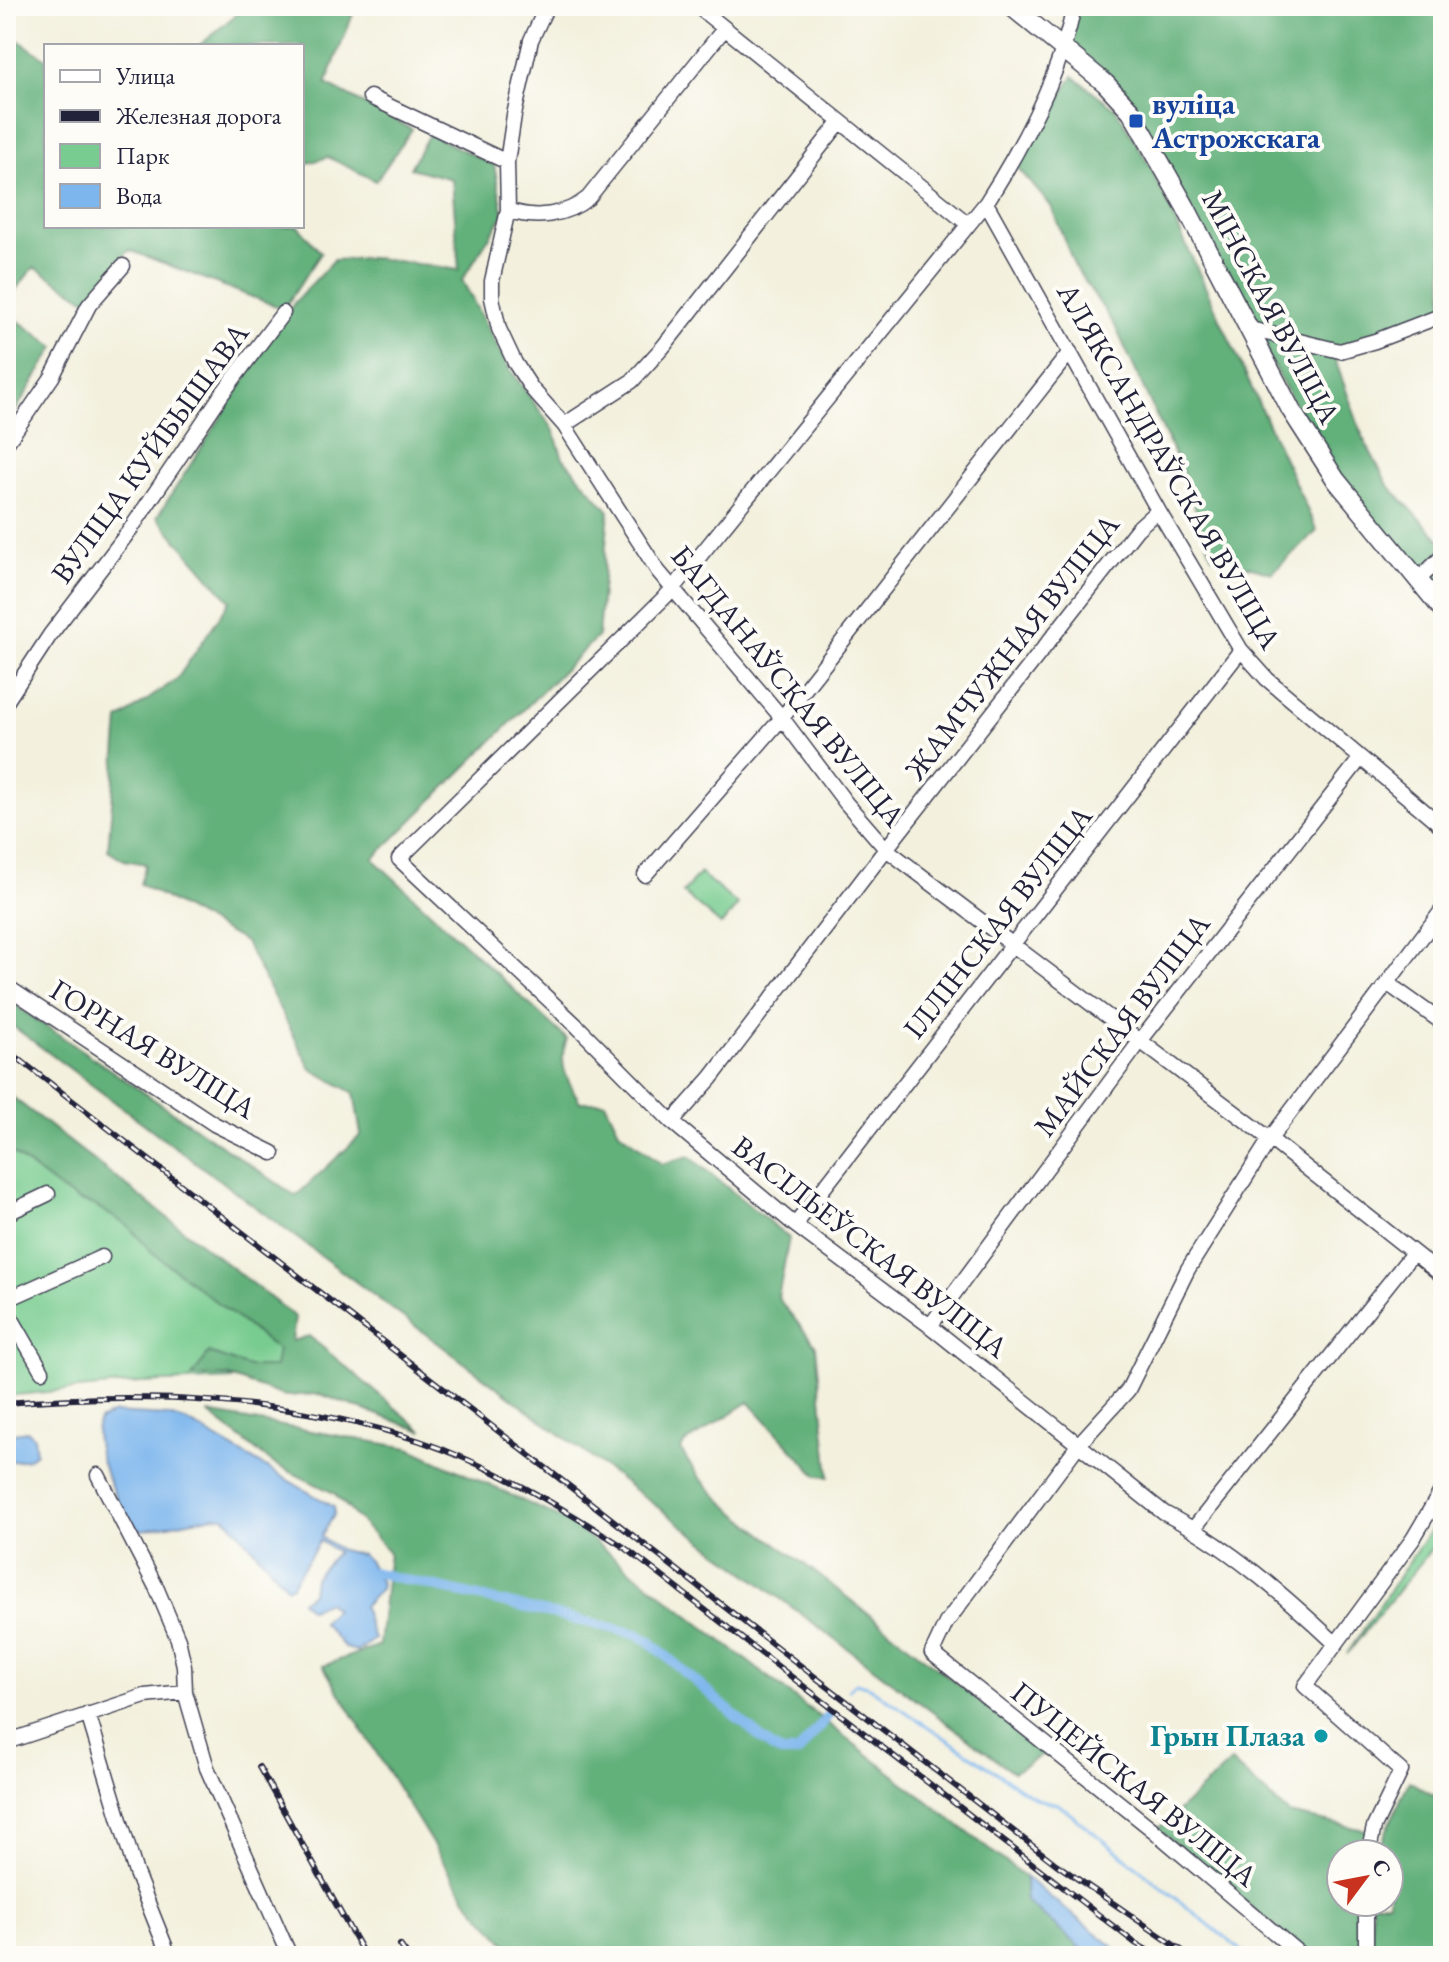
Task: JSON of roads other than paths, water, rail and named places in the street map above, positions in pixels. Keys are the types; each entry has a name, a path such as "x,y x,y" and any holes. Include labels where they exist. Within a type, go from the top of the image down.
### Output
{"main road":[{"name":"МІНСКАЯ ВУЛІЦА","path":"1011,6 1105,83 1131,111 1185,206 1291,410 1336,480 1443,610"}],"street":[{"name":"БАГДАНАЎСКАЯ ВУЛІЦА","path":"547,6 531,40 524,67 507,162 508,210 492,281 495,314 515,363 532,389 564,425 658,571 782,718 846,803 886,849 1141,1040 1443,1276"},
{"path":"697,6 968,224"},
{"path":"673,589 986,203 1027,130 1064,48 1074,6"},
{"path":"508,210 524,216 540,216 580,205 724,29"},
{"path":"370,97 507,162"},
{"path":"564,425 632,381 663,347 840,122"},
{"name":"АЛЯКСАНДРАЎСКАЯ ВУЛІЦА","path":"986,203 1158,510 1241,650 1267,679 1443,827"},
{"path":"6,444 52,377 89,305 123,266"},
{"name":"ВУЛІЦА КУЙБЫШАВА","path":"6,702 50,635 130,530 222,394 283,313"},
{"path":"1250,329 1340,351 1443,315"},
{"path":"645,875 782,718 1070,352"},
{"name":"ЖАМЧУЖНАЯ ВУЛІЦА","path":"672,1122 711,1078 1137,529 1158,510"},
{"path":"1417,581 1443,556"},
{"name":"ВАСІЛЬЕЎСКАЯ ВУЛІЦА","path":"673,589 399,859 578,1027 672,1122 795,1225 930,1326 1164,1513 1194,1528 1292,1602 1336,1644"},
{"name":"ІЛЛІНСКАЯ ВУЛІЦА","path":"795,1225 1241,650"},
{"name":"МАЙСКАЯ ВУЛІЦА","path":"930,1326 1141,1040 1360,759"},
{"path":"1079,1444 1128,1390 1188,1269 1270,1139 1443,909"},
{"path":"1387,983 1443,1023"},
{"name":"ГОРНАЯ ВУЛІЦА","path":"6,986 214,1124 273,1153"},
{"path":"6,1214 48,1194"},
{"path":"1194,1528 1413,1253"},
{"path":"6,1300 102,1257"},
{"path":"6,1309 42,1371"},
{"name":"ПУЦЕЙСКАЯ ВУЛІЦА","path":"1079,1444 946,1623 932,1653 1153,1830 1302,1956"},
{"path":"98,1475 156,1587 175,1631 184,1666 185,1692 212,1782 290,1956"},
{"path":"1372,1838 1401,1771 1305,1686 1413,1539 1443,1488"},
{"path":"6,1742 145,1696 185,1692"},
{"path":"88,1714 136,1873 169,1956"},
{"path":"1366,1918 1366,1956"}],"water":[{"path":"114,1413 168,1416 188,1422 334,1507 334,1515 321,1537 341,1550 362,1555 381,1583 380,1589 363,1607 374,1639 357,1651 345,1648 322,1622 335,1609 327,1602 310,1609 301,1601 312,1593 314,1578 337,1552 320,1541 291,1586 287,1587 224,1517 214,1516 143,1530 130,1525 106,1473 97,1444 99,1420"},
{"path":"27,1431 34,1437 36,1453 28,1459 6,1462 6,1434"},
{"path":"1025,1877 1125,1956 1090,1956 1026,1901"}],"waterway":[{"path":"373,1572 637,1634 782,1753 798,1753 828,1716"},
{"path":"849,1690 856,1683 869,1687 1036,1799 1058,1804 1248,1956"}],"railway":[{"path":"6,1049 1056,1864 1190,1956"},
{"path":"6,1403 110,1398 215,1401 267,1407 370,1426 447,1451 499,1475 624,1547 1135,1943 1157,1956"},
{"path":"259,1767 365,1956"},
{"path":"400,1945 408,1956"}],"place":[{"name":"вуліца Астрожскага","path":"1136,121"},
{"name":"Грын Плаза","path":"1321,1736"}]}
